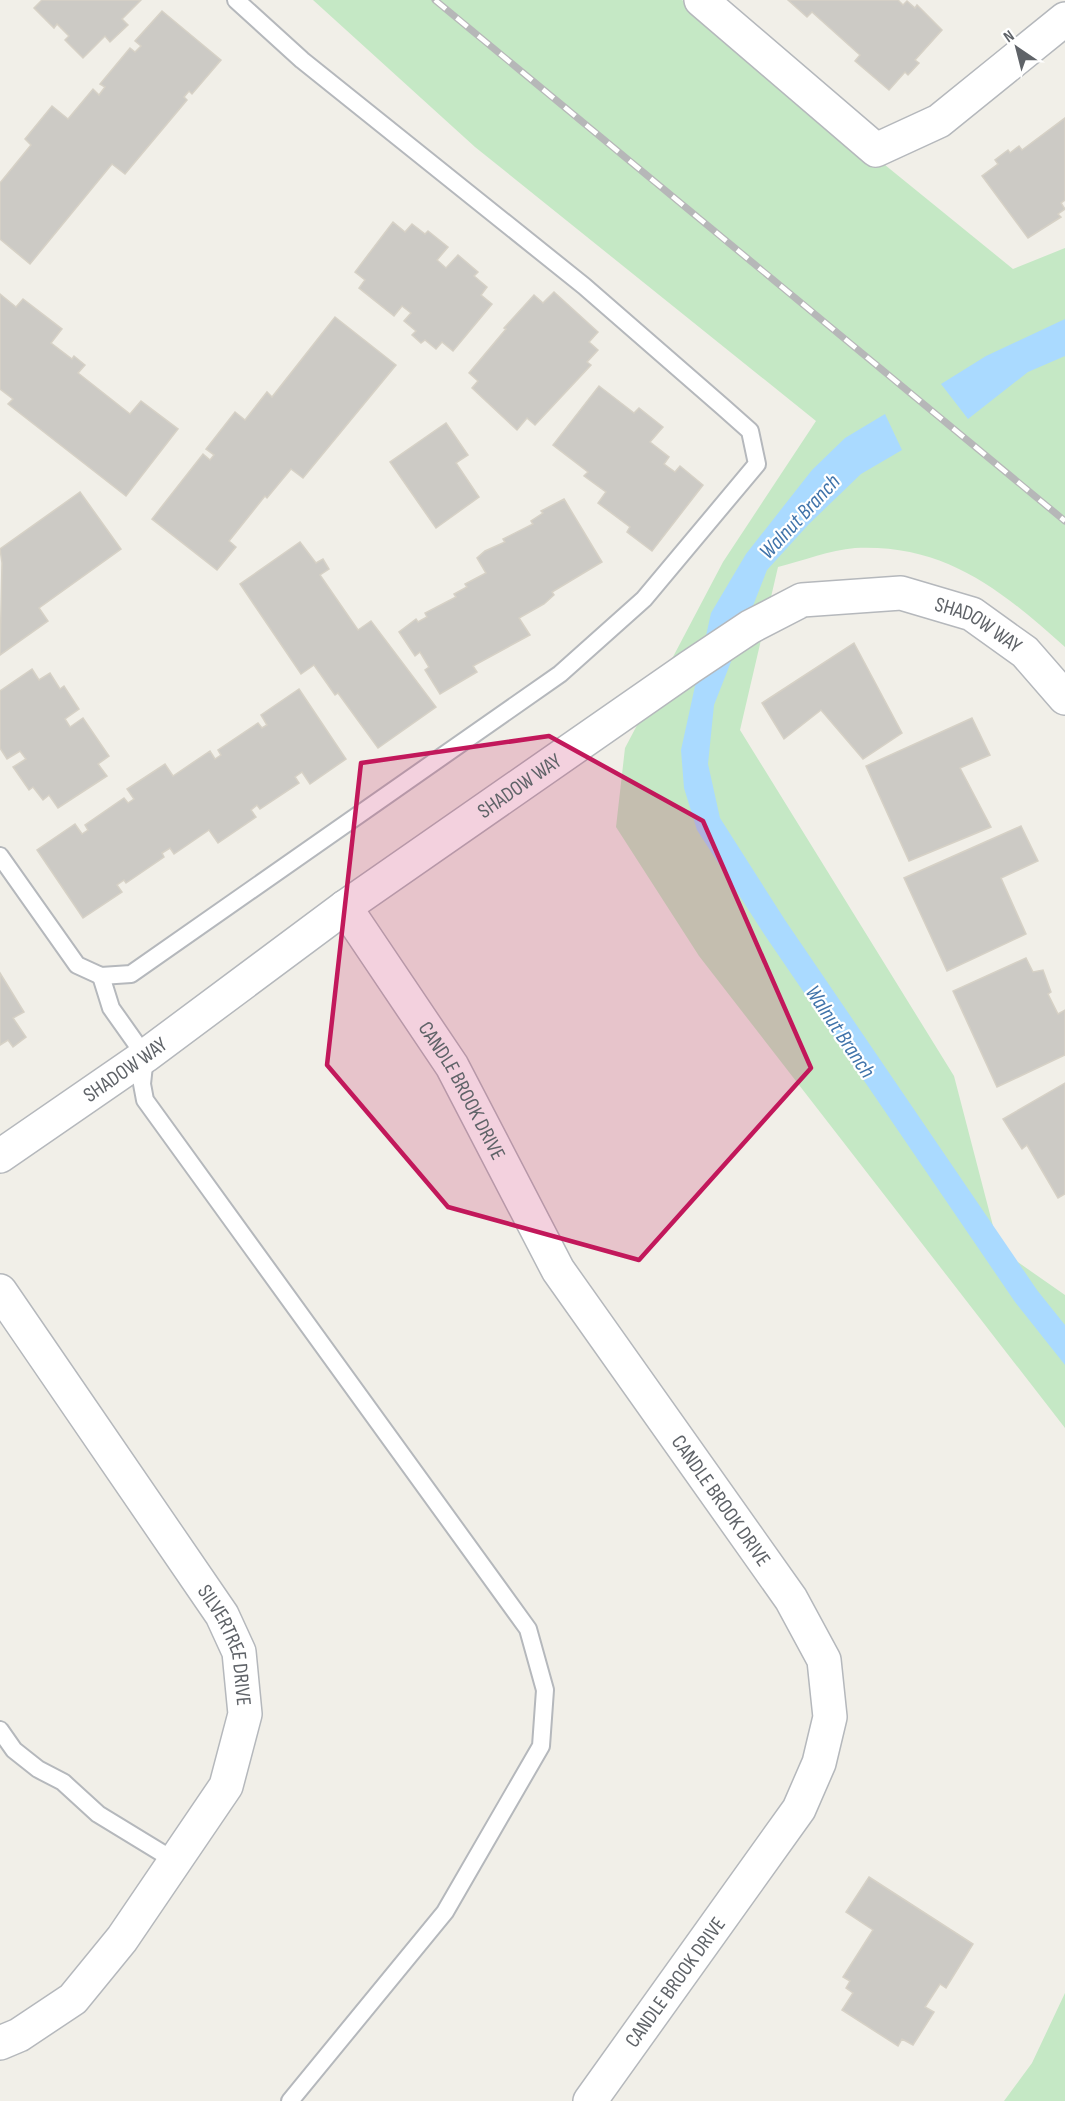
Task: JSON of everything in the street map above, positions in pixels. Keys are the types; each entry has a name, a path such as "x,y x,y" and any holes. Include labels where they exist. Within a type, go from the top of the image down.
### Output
{"street":[{"path":"701,0 876,150 939,121 1065,19"},
{"name":"SHADOW WAY","path":"0,1156 145,1056 345,907 750,627 802,600 901,593 972,614 1025,652 1065,698"},
{"name":"CANDLE BROOK DRIVE","path":"345,907 452,1066 558,1270 791,1599 824,1660 830,1716 819,1763 799,1809 590,2101"},
{"name":"SILVERTREE DRIVE","path":"0,1291 222,1615 239,1652 245,1714 226,1786 122,1939 73,1999 19,2035 0,2043"}],"lane":[{"path":"0,856 77,965 101,976 131,974 560,674 644,599 757,464 750,431 584,286 302,60 236,0"},
{"path":"101,976 111,1008 145,1056 142,1084 145,1100 528,1629 545,1690 541,1746 445,1912 290,2101"},
{"path":"0,1730 14,1750 38,1769 63,1782 98,1814 175,1861"}],"highlighted area":[{"path":"549,736 703,821 811,1068 639,1260 448,1207 327,1065 361,763"}],"green space":[{"path":"313,0 682,0 1013,269 1065,248 1065,647 994,590 945,563 917,554 888,549 855,548 826,553 778,567 740,730 954,1076 999,1249 1065,1295 1065,1428 699,956 616,827 625,748 723,562 816,421 475,147"},
{"path":"1065,1993 1065,2101 1004,2101 1032,2063"}],"water":[{"path":"1065,319 1065,356 1028,372 968,419 941,384 986,356"},
{"name":"Walnut Branch","path":"885,414 902,450 861,474 809,524 767,570 714,705 708,764 720,818 785,920 1037,1290 1065,1325 1065,1365 1015,1302 764,934 697,830 684,788 681,750 711,613 746,554 812,470 845,438"}],"building":[{"path":"42,0 141,0 122,19 128,25 110,42 105,36 83,58 65,40 69,36 57,24 54,28 34,8"},
{"path":"788,0 898,0 903,5 907,1 915,8 917,5 942,30 915,60 919,63 908,75 905,72 889,90 855,61 860,55 812,12 807,17"},
{"path":"162,11 221,60 192,94 189,91 184,97 187,100 125,174 112,164 30,264 0,239 0,183 31,145 25,139 52,106 68,119 93,89 99,95 105,87 100,84 130,48 135,52 141,46 135,41"},
{"path":"1065,118 1065,200 1061,203 1065,209 1058,214 1061,217 1028,238 982,176 998,164 995,160 1008,150 1010,153 1019,146 1022,150"},
{"path":"393,222 405,232 412,224 425,234 428,231 448,247 437,260 446,268 458,255 478,272 474,276 487,287 481,295 492,304 453,351 442,342 436,349 425,340 421,343 412,335 416,331 404,321 411,313 402,306 394,316 359,288 365,280 355,272"},
{"path":"554,292 598,332 589,342 598,350 587,362 591,365 535,425 527,418 517,430 472,388 478,381 469,373 506,329 504,328 534,295 543,303"},
{"path":"0,294 16,307 23,299 62,329 51,343 72,359 74,356 85,365 78,373 130,414 141,401 178,429 126,496 8,404 13,399 0,389"},
{"path":"335,317 396,365 303,478 291,469 267,498 265,496 229,541 236,547 217,570 152,519 203,454 210,460 214,455 206,449 235,412 245,420 267,392 272,397"},
{"path":"599,386 634,413 639,408 663,427 650,442 669,457 664,464 675,472 680,466 703,485 652,551 627,532 630,527 598,503 606,492 584,476 588,472 553,445"},
{"path":"446,423 468,455 456,463 479,497 436,528 390,462"},
{"path":"80,492 121,549 39,608 48,621 0,655 2,563 0,549"},
{"path":"564,499 602,562 552,592 554,595 544,604 519,618 530,635 473,666 477,672 440,694 425,670 429,667 420,652 415,656 399,632 416,619 418,622 427,617 425,613 456,597 454,594 467,587 465,584 486,573 477,558 485,551 505,542 503,539 533,524 531,521 543,513 541,511"},
{"path":"300,542 316,563 323,559 329,569 320,575 358,630 371,621 436,707 378,748 338,693 335,695 314,665 301,674 240,584"},
{"path":"854,643 902,733 863,759 821,710 784,739 762,703"},
{"path":"32,669 39,680 50,673 60,689 64,686 79,709 65,719 70,727 83,718 109,756 98,764 107,776 58,808 49,795 43,800 33,787 29,790 13,767 26,759 20,751 7,759 0,748 0,691"},
{"path":"299,689 346,759 310,784 302,772 295,777 299,783 260,809 257,805 251,810 256,817 218,843 209,830 174,854 170,848 162,853 164,857 126,883 124,880 117,885 122,892 83,918 37,850 75,824 82,834 88,830 85,825 124,798 128,803 134,799 127,789 165,764 173,776 210,751 215,759 221,755 218,750 258,723 262,728 267,725 261,715"},
{"path":"972,718 990,755 960,768 991,827 909,861 866,766"},
{"path":"1021,826 1038,861 1001,878 1026,934 947,971 904,878"},
{"path":"1026,958 1033,972 1043,970 1051,992 1048,994 1058,1014 1065,1010 1065,1055 997,1087 953,991"},
{"path":"0,973 24,1012 13,1018 26,1037 13,1047 8,1040 0,1045"},
{"path":"1065,1083 1065,1194 1058,1198 1027,1145 1022,1149 1003,1119"},
{"path":"869,1877 973,1944 946,1988 940,1984 925,2007 934,2012 913,2045 902,2039 898,2046 842,2010 853,1993 846,1988 850,1981 843,1977 873,1930 846,1912"}],"railway":[{"path":"435,0 1065,521"}]}
